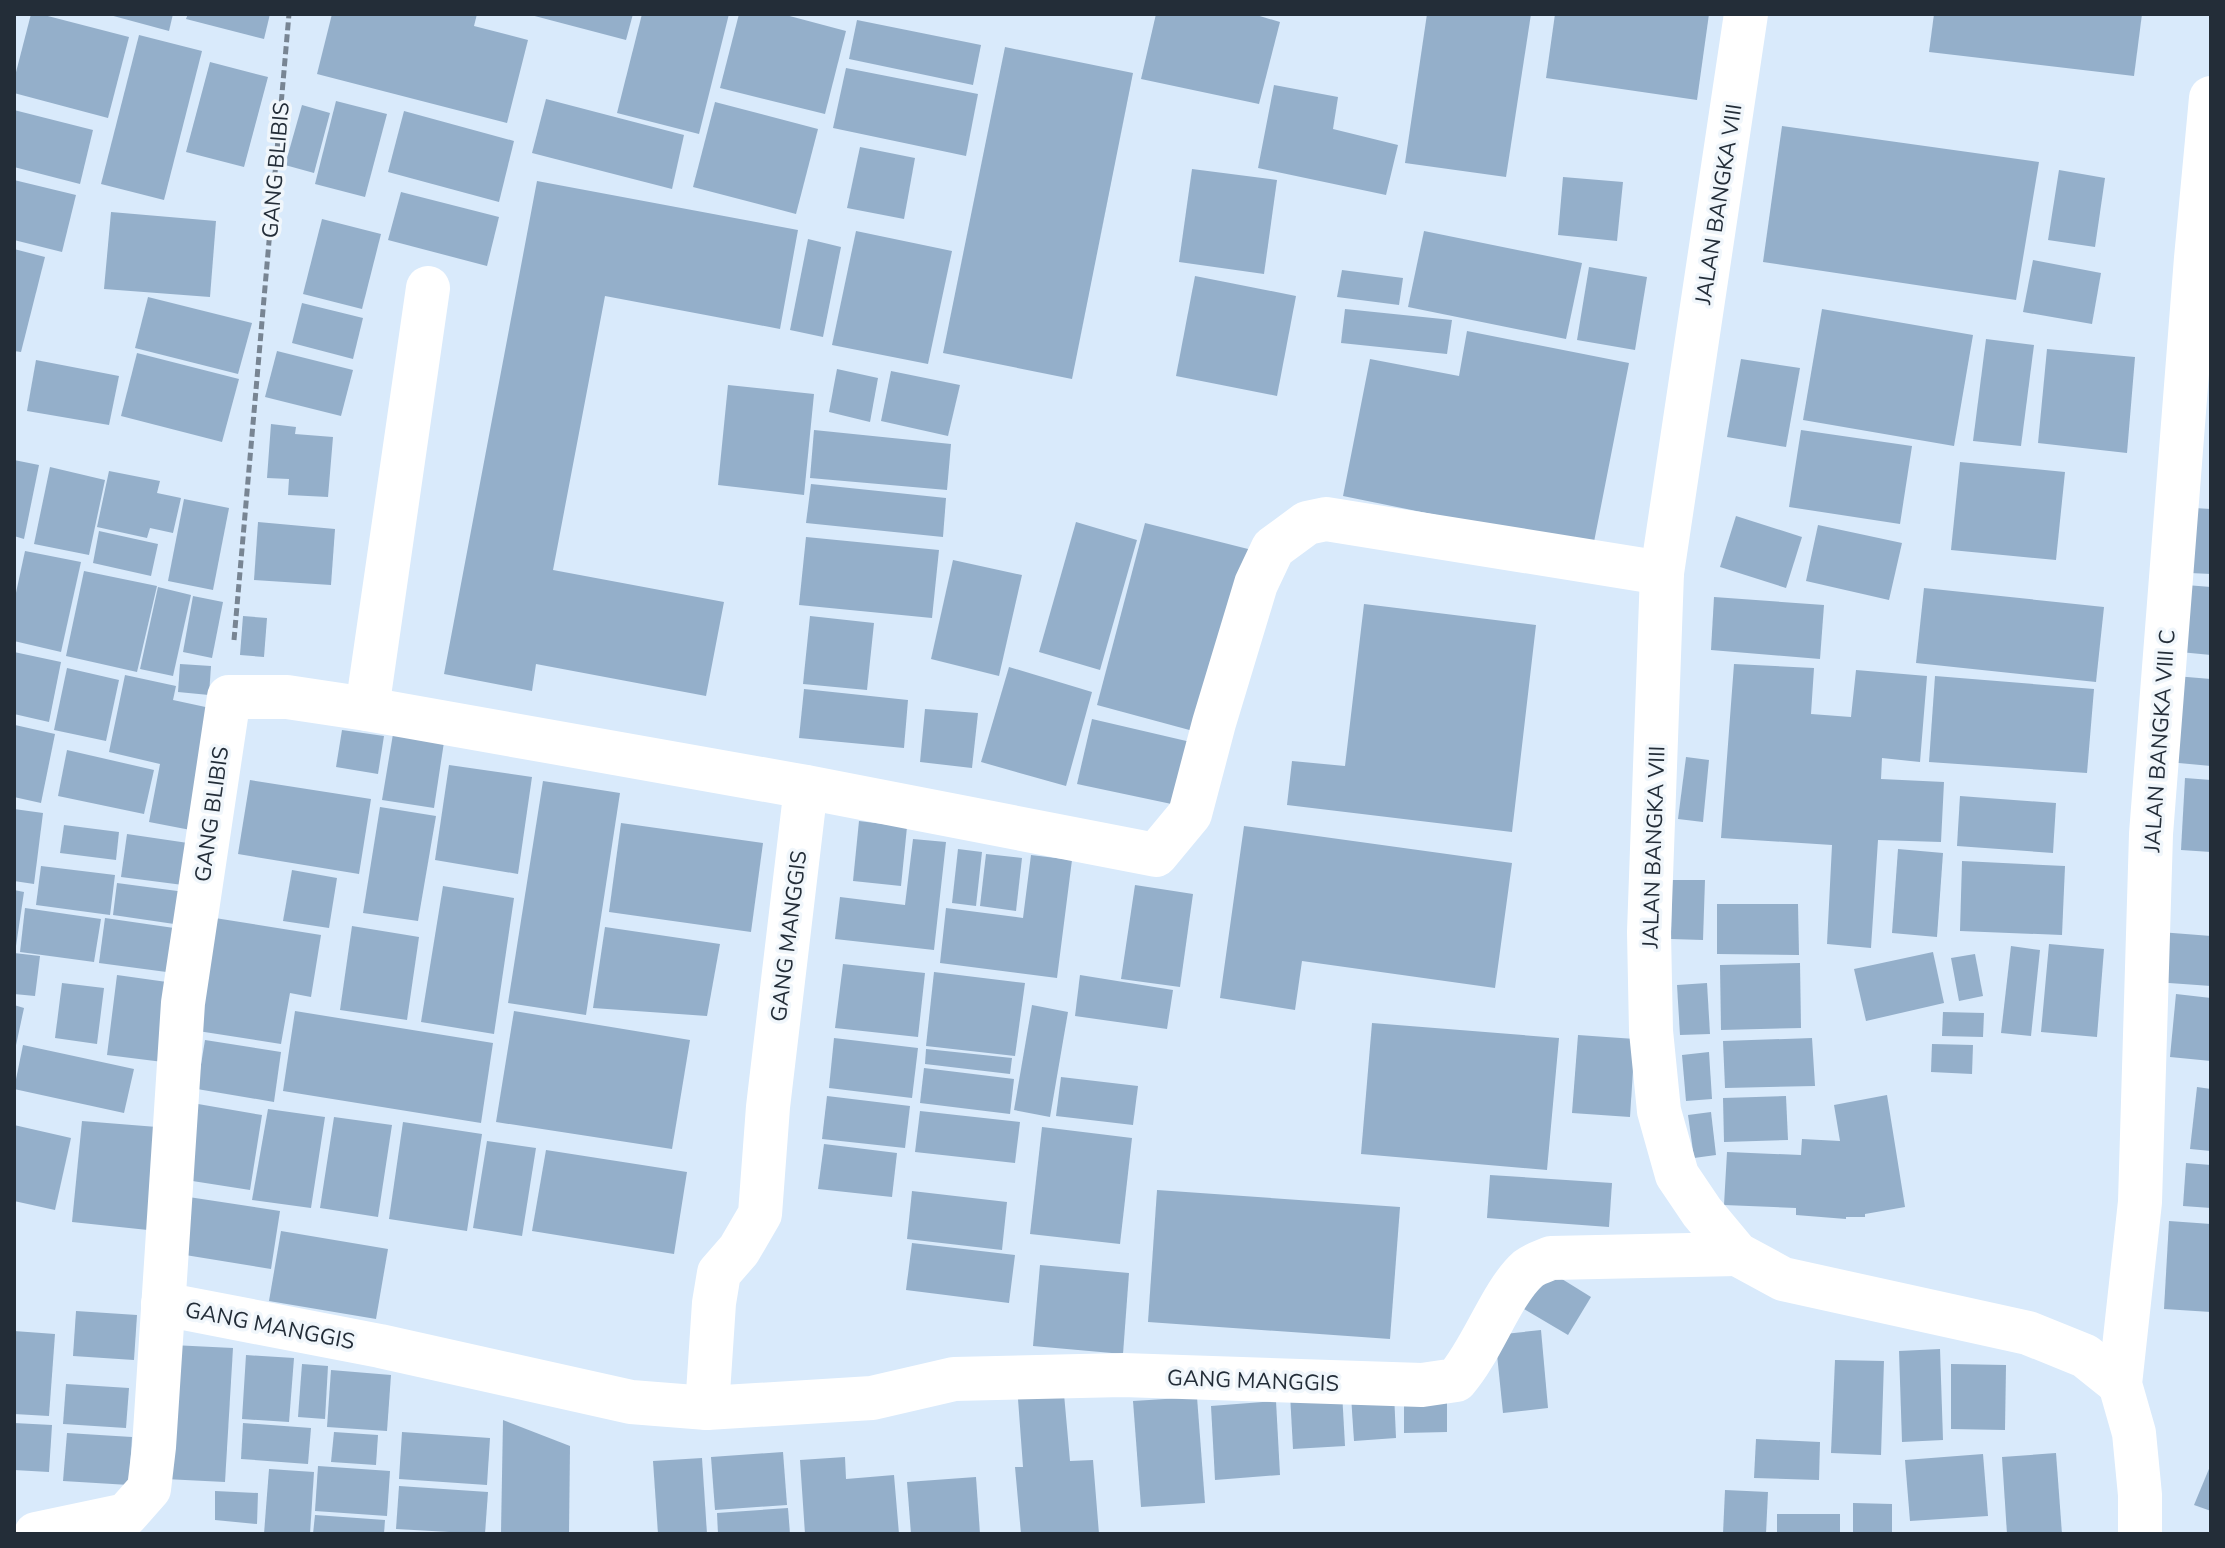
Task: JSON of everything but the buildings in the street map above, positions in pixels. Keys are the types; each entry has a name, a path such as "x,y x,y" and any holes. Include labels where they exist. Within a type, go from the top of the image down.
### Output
{"street":[{"name":"JALAN BANGKA VIII","path":"1746,14 1662,573 1649,932 1651,1031 1659,1111 1677,1175 1702,1212 1737,1254 1783,1279 2028,1333 2085,1356 2120,1384"},
{"name":"JALAN BANGKA VIII C","path":"2120,1384 2140,1202 2151,834 2203,259 2211,98"},
{"path":"367,709 428,288"},
{"path":"229,697 287,697 367,709 806,787 1156,855 1190,814 1256,584 1273,548 1307,523 1326,519 1662,573"},
{"name":"GANG BLIBIS","path":"151,1534 149,1489 183,1003 229,697"},
{"name":"GANG MANGGIS","path":"707,1408 719,1273 739,1250 760,1214 768,1107 806,787"},
{"name":"GANG MANGGIS","path":"163,1304 380,1346 631,1402 707,1408 872,1398 954,1379 1123,1375 1422,1385 1456,1380 1471,1364 1514,1286 1530,1267 1551,1258 1737,1254"},
{"path":"2120,1384 2134,1433 2140,1534"},
{"path":"36,1534 126,1515 149,1489"}],"path":[{"name":"GANG BLIBIS","path":"229,697 289,14"}]}
